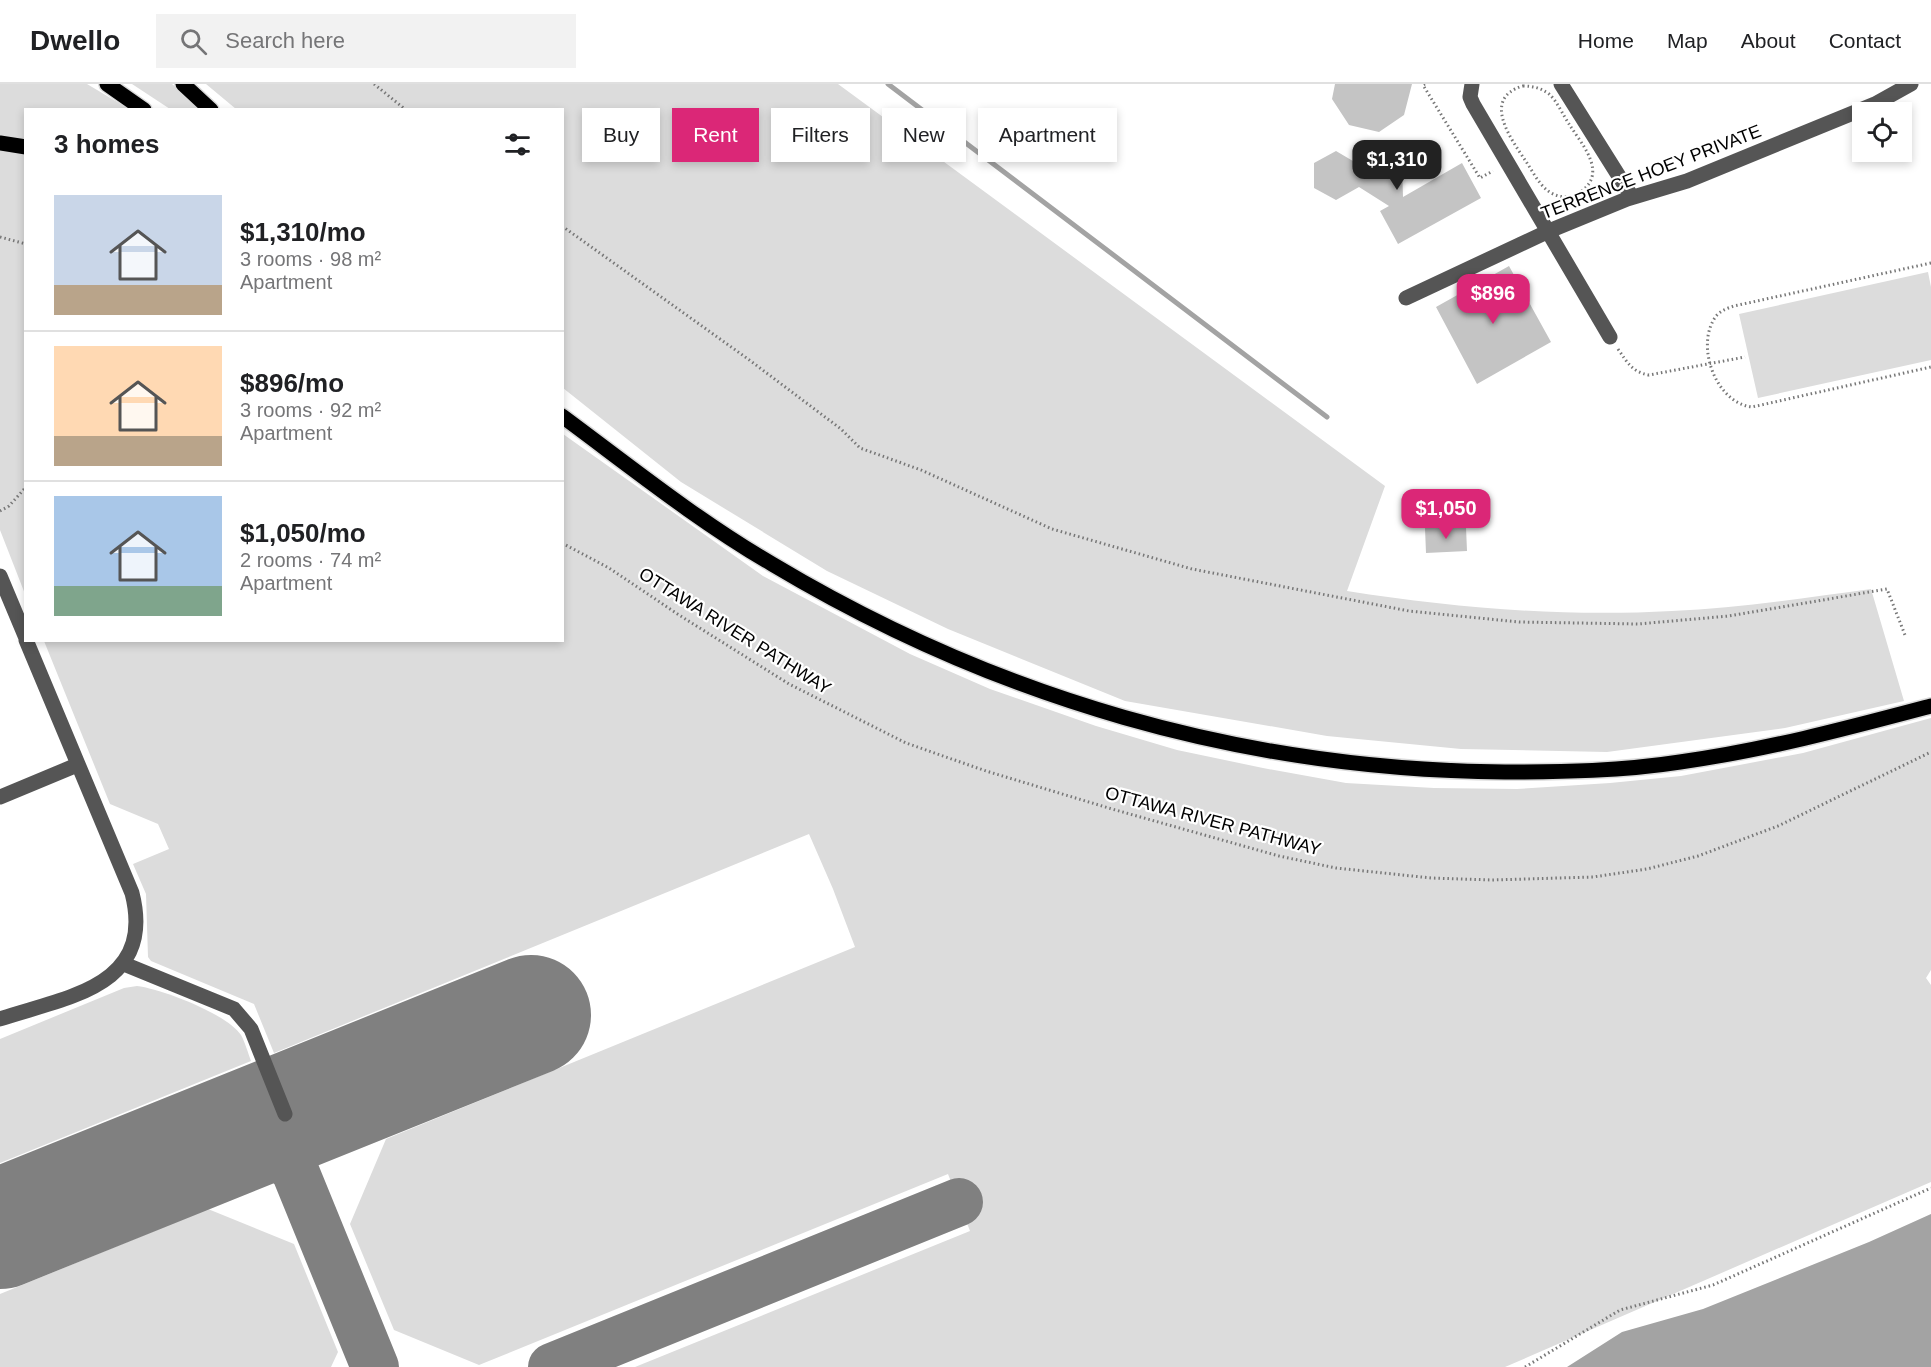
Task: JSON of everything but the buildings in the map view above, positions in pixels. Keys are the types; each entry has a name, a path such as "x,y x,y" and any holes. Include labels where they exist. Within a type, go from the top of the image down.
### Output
{"main road":[{"path":"107,84 141,108"},
{"path":"183,84 209,108"},
{"path":"0,143 24,147"},
{"path":"564,418 740,545 883,624 956,659 1063,700 1182,734 1277,753 1388,767 1435,771 1561,772 1679,762 1734,753 1800,741 1931,706"}],"lane":[{"path":"1472,84 1470,97 1473,104 1610,337"},
{"path":"1561,84 1632,197"},
{"name":"TERRENCE HOEY PRIVATE","path":"1406,298 1549,231 1632,197 1687,181 1875,104 1909,85"},
{"path":"0,576 24,634"},
{"path":"0,1018 89,989 115,974 124,964 136,929 135,905 122,869 27,642"},
{"path":"0,797 77,765"},
{"path":"124,964 234,1009 251,1029 285,1114"}],"path":[{"path":"374,84 404,108"},
{"path":"1425,84 1423,85 1480,178 1508,163"},
{"path":"1533,86 1551,95 1590,157 1592,174 1586,188 1571,196 1556,195 1548,191 1504,125 1502,110 1504,100 1509,93 1514,88 1533,86"},
{"path":"564,227 766,373 841,429 860,448 921,470 1052,529 1192,569 1409,610 1519,622 1638,624 1729,616 1887,588 1905,635"},
{"path":"0,237 24,243"},
{"path":"1931,263 1723,310 1712,324 1708,352 1709,364 1719,385 1738,403 1752,407 1931,368"},
{"path":"1610,337 1631,368 1639,374 1649,375 1745,357"},
{"path":"0,511 9,506 24,489"},
{"name":"OTTAWA RIVER PATHWAY","path":"564,544 609,568 789,684 906,743 986,771 1134,815 1279,856 1335,867 1431,878 1492,880 1593,876 1647,869 1698,856 1778,826 1931,752"},
{"path":"1525,1367 1620,1310 1713,1285 1931,1188"}],"shaded area":[{"path":"0,84 87,84 127,108 24,108 24,139 0,135"},
{"path":"132,84 172,84 200,108 168,108"},
{"path":"206,84 838,84 882,116 882,162 944,162 1385,486 1347,591 1509,610 1631,613 1722,608 1871,589 1904,701 1785,728 1607,752 1461,749 1327,736 1125,701 948,629 827,571 681,482 564,389 564,108 235,108"},
{"path":"0,150 24,153 24,591 0,530"},
{"path":"1928,272 1931,287 1931,360 1758,398 1739,314"},
{"path":"564,435 763,576 910,654 990,689 1096,726 1177,750 1263,768 1346,783 1434,788 1517,789 1610,783 1681,776 1803,753 1931,718 1931,970 1926,978 1931,985 1931,1182 1505,1367 635,1367 970,1231 948,1174 479,1365 394,1330 350,1224 386,1139 855,947 809,834 274,1053 254,1004 151,961 148,957 146,894 133,864 169,849 158,824 110,804 44,642 564,642"},
{"path":"137,986 177,997 222,1019 241,1035 251,1061 0,1163 0,1039 124,988"},
{"path":"208,1209 294,1244 338,1352 331,1367 0,1367 0,1294"},
{"path":"1931,1214 1931,1367 1567,1367 1622,1332 1703,1309 1869,1242"}],"waterway":[{"path":"888,84 1327,417"}],"taxiway":[{"path":"209,1144 257,1145 276,1153 295,1171 375,1367"},
{"path":"552,1367 959,1202"}],"runway":[{"path":"0,1229 531,1015"}]}
